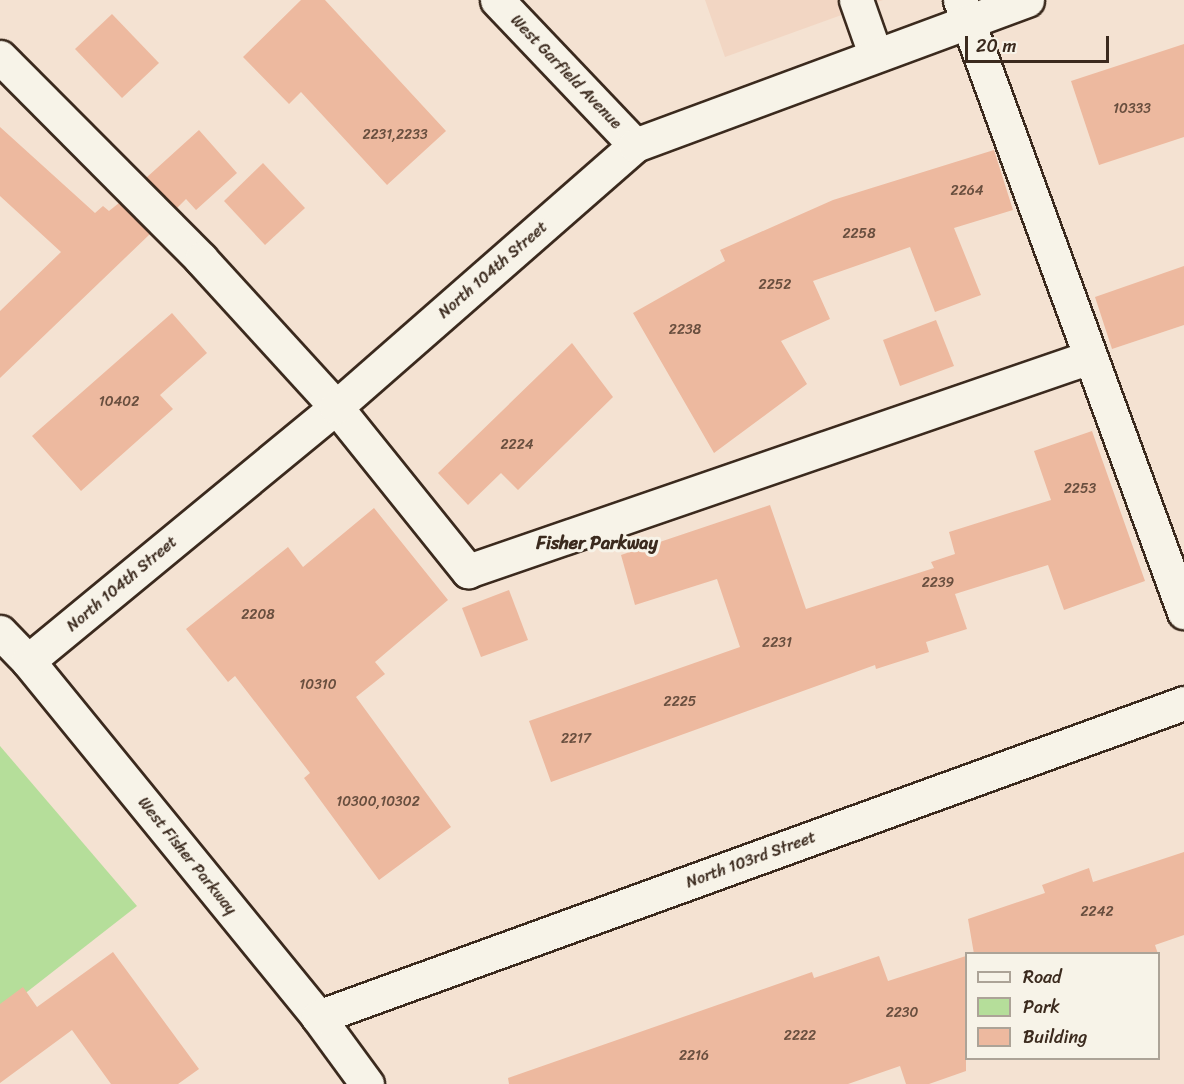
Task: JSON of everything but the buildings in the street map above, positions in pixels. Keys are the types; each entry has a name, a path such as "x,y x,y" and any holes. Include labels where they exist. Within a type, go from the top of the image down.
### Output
{"street":[{"name":"West Garfield Avenue","path":"497,0 635,145"},
{"path":"856,0 875,54"},
{"name":"North 104th Street","path":"28,661 336,407 635,145 875,54 964,9 1027,0"},
{"path":"964,9 1184,612"},
{"path":"0,57 201,259 336,407 468,571 1090,357"},
{"name":"West Fisher Parkway","path":"0,632 28,661 318,1017 367,1084"},
{"name":"North 103rd Street","path":"318,1017 1184,703"}],"shaded area":[{"path":"705,0 883,0 725,57"}],"green space":[{"path":"0,746 137,906 0,1013"}],"district":[{"name":"Fisher Parkway","path":"597,543"}]}
